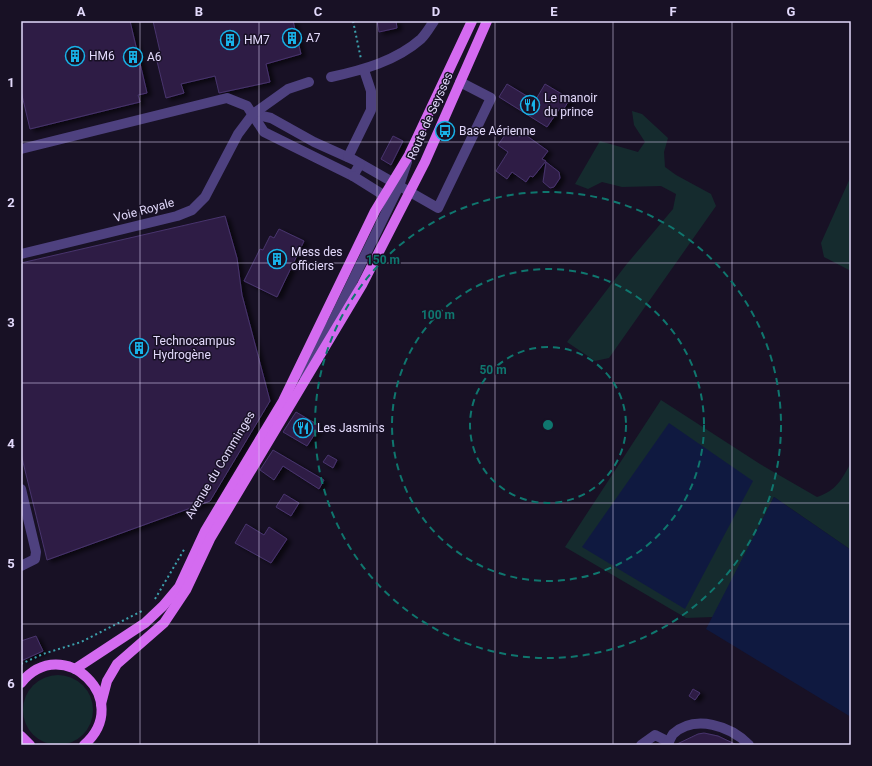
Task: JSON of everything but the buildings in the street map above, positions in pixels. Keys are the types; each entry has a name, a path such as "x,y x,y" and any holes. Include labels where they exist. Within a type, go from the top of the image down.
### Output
{"main road":[{"name":"Route de Seysses","path":"375,211 393,190 472,21"},
{"name":"Route de Seysses","path":"101,704 107,681 117,664 164,623 186,590 210,539 362,285 425,162 487,21"},
{"name":"Avenue du Comminges","path":"75,669 145,623 163,606 179,587 205,531 283,401 375,211"},
{"path":"21,683 25,676 47,666 62,665 75,669 93,683 101,704 99,723 95,732 84,745"}],"lane":[{"path":"331,77 364,70 392,58 422,38 434,21"},
{"path":"348,157 371,110 371,91 364,70"},
{"name":"Voie Royale","path":"21,254 177,216 192,210 205,197 238,134 253,114 288,88 309,82"},
{"path":"21,149 227,98 248,106 264,132 308,155 353,176 393,190 409,193 438,208 491,98 460,82"},
{"path":"253,114 272,118 314,142 348,157 360,164 393,190"},
{"path":"353,176 360,164"},
{"name":"Route de Seysses","path":"385,216 393,190"},
{"name":"Avenue du Comminges","path":"283,401 332,323 385,216"},
{"path":"21,489 36,552 35,559 21,566"},
{"path":"641,745 655,735 668,743 673,735 689,726 706,723 722,727 749,745"}],"path":[{"path":"353,21 364,70"},
{"path":"152,604 188,544"},
{"path":"21,664 43,654 81,642 146,608"}],"green space":[{"path":"632,111 642,114 668,138 664,152 665,167 676,175 711,194 716,206 609,358 595,361 567,342 626,265 673,209 676,194 661,186 622,187 602,182 588,189 575,184 600,141 638,152 645,142 634,125"},
{"path":"851,176 851,271 824,257 821,243"},
{"path":"661,400 760,464 817,497 834,488 838,484 851,463 851,550 774,497 713,617 686,618 565,547"},
{"path":"51,675 65,675 78,681 87,690 93,703 91,723 83,735 65,745 51,745 38,739 29,730 23,717 23,703 29,690 38,681"}],"water":[{"path":"669,423 753,481 685,609 582,547"},
{"path":"774,497 851,550 851,717 706,629"}],"place":[{"name":"A7","path":"292,38"},
{"name":"HM7","path":"230,40"},
{"name":"HM6","path":"75,56"},
{"name":"A6","path":"133,57"},
{"name":"Le manoir du prince","path":"530,105"},
{"name":"Base Aérienne","path":"445,131"},
{"name":"Mess des officiers","path":"277,259"},
{"name":"Technocampus Hydrogène","path":"139,348"},
{"name":"Les Jasmins","path":"303,428"}]}
